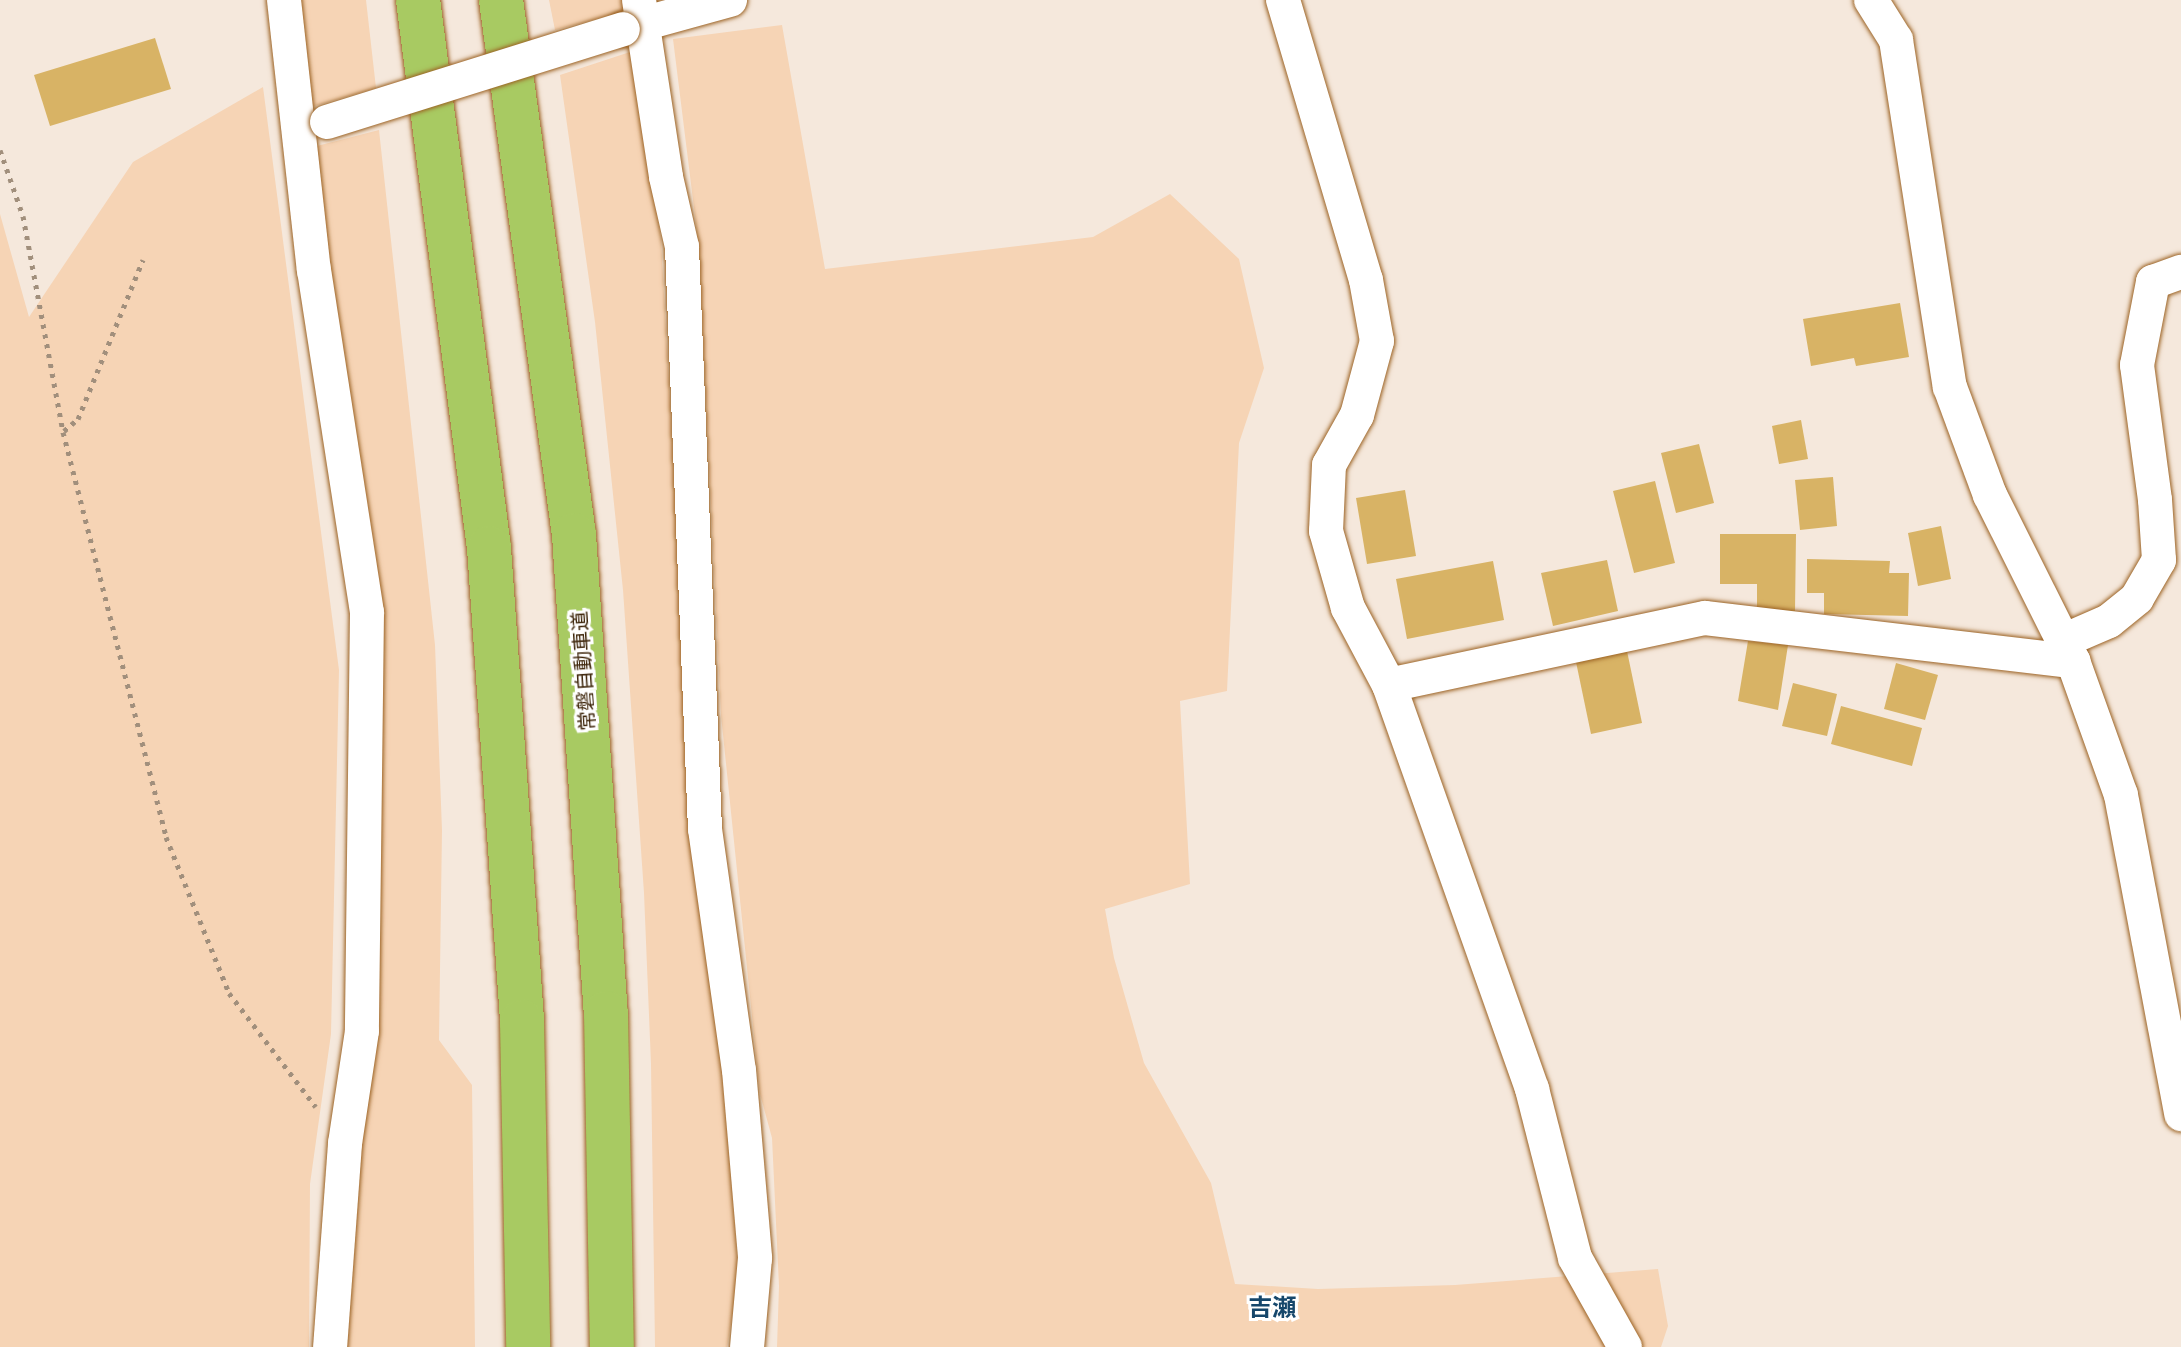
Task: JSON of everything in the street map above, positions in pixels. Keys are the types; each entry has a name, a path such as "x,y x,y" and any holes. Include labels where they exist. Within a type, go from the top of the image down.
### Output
{"highway":[{"path":"418,0 489,548 522,1022 528,1347"},
{"name":"常磐自動車道","path":"501,0 574,535 606,1013 612,1347"}],"street":[{"path":"284,0 311,126 314,270 367,612 362,1031 345,1144 330,1347"},
{"path":"311,126 635,17 730,0"},
{"path":"1283,0 1366,280 1377,341 1357,415 1329,465 1326,531 1348,608 1389,685 1532,1089 1575,1258 1625,1347"},
{"path":"1871,0 1896,40 1950,387 1990,495 2068,651 2121,795 2181,1114"},
{"path":"635,17 682,247 705,829 739,1070 755,1258 747,1347"},
{"path":"1389,685 1705,618 2068,651 2137,598 2159,560 2155,500 2137,365 2153,282 2181,272"}],"path":[{"path":"0,150 23,216 63,432 166,837 229,993 345,1144"},
{"path":"63,432 78,419 143,260"}],"shaded area":[{"path":"296,0 366,0 376,88 311,107"},
{"path":"549,0 626,0 627,5 623,12 555,30"},
{"path":"782,25 825,269 1093,237 1170,194 1239,259 1264,368 1239,443 1227,691 1180,701 1190,884 1105,909 1114,958 1144,1063 1211,1183 1235,1284 1318,1289 1455,1285 1658,1269 1668,1326 1661,1347 777,1347 779,1286 772,1138 760,1094 721,715 699,248 673,39"},
{"path":"633,51 661,240 692,806 730,1117 738,1280 727,1347 655,1347 651,1064 644,893 623,590 595,322 560,75"},
{"path":"263,87 339,670 331,1034 310,1184 309,1347 0,1347 0,214 29,317 133,162"},
{"path":"379,130 435,645 442,830 439,1040 472,1085 475,1347 343,1347 378,763 313,147"}],"building":[{"path":"155,38 171,89 50,126 34,75"},
{"path":"1900,303 1909,357 1856,366 1854,358 1811,366 1803,319"},
{"path":"1801,420 1808,459 1779,464 1772,426"},
{"path":"1699,444 1714,503 1676,513 1661,453"},
{"path":"1833,477 1837,526 1800,530 1795,480"},
{"path":"1655,481 1675,563 1634,573 1613,491"},
{"path":"1405,490 1416,556 1367,564 1356,498"},
{"path":"1941,526 1951,579 1918,586 1908,533"},
{"path":"1720,534 1796,534 1795,611 1757,611 1757,584 1720,584"},
{"path":"1807,559 1890,561 1889,573 1909,573 1908,616 1824,614 1824,593 1807,593"},
{"path":"1607,560 1618,611 1553,626 1541,573"},
{"path":"1493,561 1504,620 1407,639 1396,579"},
{"path":"1748,641 1788,645 1778,710 1738,701"},
{"path":"1627,651 1642,723 1591,734 1576,662"},
{"path":"1896,663 1938,675 1925,720 1884,709"},
{"path":"1793,683 1837,694 1827,736 1782,726"},
{"path":"1841,706 1922,728 1912,766 1831,744"}],"district":[{"name":"吉瀬","path":"1272,1308"}]}
